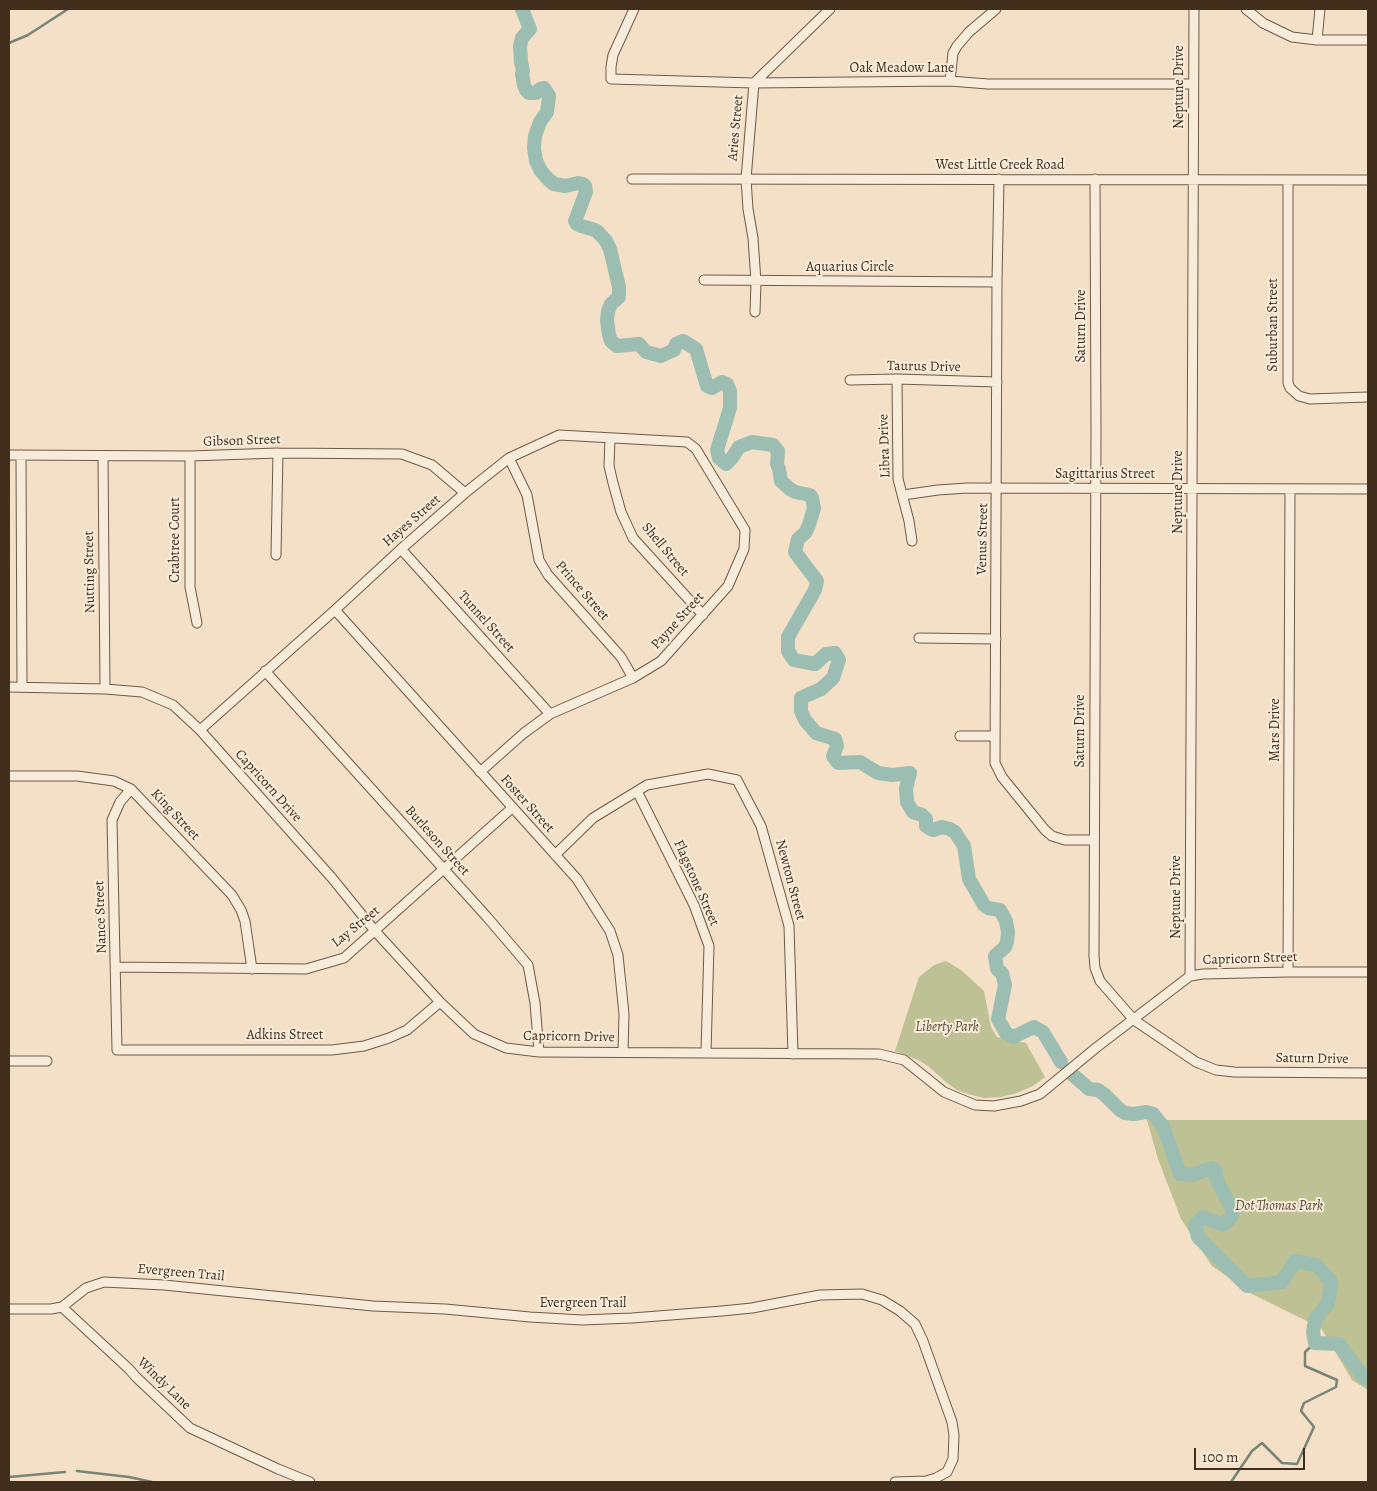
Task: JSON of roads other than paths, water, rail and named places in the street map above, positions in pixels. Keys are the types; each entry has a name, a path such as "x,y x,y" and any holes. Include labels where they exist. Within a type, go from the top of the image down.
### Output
{"street":[{"name":"Oak Meadow Lane","path":"634,9 613,55 611,79 754,83 950,81 988,84 1194,84"},
{"name":"Aries Street","path":"755,312 756,282 746,179 754,83 830,9"},
{"path":"950,81 953,53 957,46 969,32 996,9"},
{"name":"Neptune Drive","path":"1190,976 1194,9"},
{"path":"1246,9 1263,23 1292,37 1317,40 1368,40"},
{"path":"1317,40 1320,9"},
{"name":"West Little Creek Road","path":"632,179 1368,180"},
{"name":"Venus Street","path":"999,180 995,763 1002,777 1052,836 1065,840 1094,840"},
{"name":"Saturn Drive","path":"1094,180 1094,968 1100,981 1134,1020 1196,1062 1216,1070 1234,1072 1368,1073"},
{"name":"Suburban Street","path":"1288,180 1288,383 1290,388 1299,396 1310,400 1368,397"},
{"name":"Aquarius Circle","path":"704,280 756,282 997,282"},
{"name":"Taurus Drive","path":"850,380 897,379 997,382"},
{"name":"Libra Drive","path":"897,379 898,479 912,541"},
{"name":"Hayes Street","path":"200,730 401,549 508,458 559,435 687,442"},
{"name":"Shell Street","path":"610,438 609,466 613,483 621,512 634,538 703,615"},
{"name":"Payne Street","path":"480,772 524,733 550,714 633,678 661,661 728,586 744,550 745,530 696,449 687,442"},
{"path":"276,555 278,453"},
{"name":"Gibson Street","path":"9,455 402,454 432,465 465,493"},
{"path":"21,455 22,687"},
{"name":"Nutting Street","path":"103,456 106,689"},
{"name":"Crabtree Court","path":"190,456 190,587 197,623"},
{"name":"Prince Street","path":"508,458 526,495 539,560 548,575 621,657 633,678"},
{"name":"Sagittarius Street","path":"902,495 948,489 997,488 1368,490"},
{"name":"Mars Drive","path":"1288,972 1290,489"},
{"name":"Tunnel Street","path":"401,549 550,714"},
{"name":"Foster Street","path":"335,610 577,879 610,931 618,955 624,1014 622,1052"},
{"path":"919,638 996,639"},
{"name":"Burleson Street","path":"265,671 528,965 535,1003 539,1052"},
{"name":"Capricorn Drive","path":"9,687 106,689 142,692 174,705 200,730 332,878 375,931 440,1002 474,1034 506,1048 539,1052 879,1054 904,1060 944,1092 975,1105 994,1106 1021,1101 1040,1094 1098,1047"},
{"path":"960,736 994,736"},
{"name":"Newton Street","path":"637,791 647,785 708,774 737,780 761,826 790,926 793,1054"},
{"name":"King Street","path":"9,776 77,776 114,781 131,789 232,895 245,921 252,968"},
{"name":"Nance Street","path":"117,1050 112,820 120,802 131,789"},
{"path":"555,855 593,818 637,791"},
{"name":"Flagstone Street","path":"637,791 694,905 709,946 706,1052"},
{"name":"Lay Street","path":"116,967 306,969 344,958 512,808"},
{"name":"Capricorn Street","path":"1098,1047 1190,976 1288,972 1368,972"},
{"name":"Adkins Street","path":"117,1050 332,1050 364,1046 407,1030 440,1002"},
{"path":"9,1061 47,1061"},
{"name":"Evergreen Trail","path":"62,1307 86,1288 104,1282 164,1284 372,1306 445,1309 582,1320 722,1311 752,1308 820,1295 862,1294 882,1300 900,1311 914,1324 924,1341 952,1422 954,1449 947,1472 936,1478 895,1482"},
{"path":"9,1309 51,1309 62,1307"},
{"name":"Windy Lane","path":"62,1307 130,1369 190,1428 310,1482"}],"waterway":[{"path":"9,43 28,35 68,9"},
{"path":"522,9 530,29 522,38 520,46 524,85 529,93 536,93 544,88 549,96 547,112 540,122 535,136 536,161 541,171 554,184 565,186 578,183 585,186 586,192 575,221 581,226 597,231 606,241 610,249 619,287 619,297 611,304 608,311 607,320 611,341 617,346 639,344 646,352 661,356 674,350 676,344 683,341 696,349 707,386 712,388 722,382 727,384 730,391 730,408 717,450 719,458 726,464 739,447 752,442 773,445 778,451 777,464 781,481 795,492 810,495 812,498 814,508 809,525 805,533 798,539 795,552 817,581 815,590 788,637 788,651 794,660 815,664 826,654 835,653 839,660 833,678 821,689 801,698 801,711 805,720 816,733 835,739 837,746 833,756 838,763 860,762 878,773 892,775 910,773 906,788 907,802 913,812 922,815 926,819 926,826 933,830 942,827 955,832 964,846 969,879 984,905 988,908 1000,910 1006,921 1007,942 1005,947 995,956 997,969 1002,973 1005,985 998,1019 1006,1033 1013,1037 1034,1027 1043,1032 1061,1062"},
{"path":"1073,1075 1089,1089 1098,1090 1105,1095 1125,1113 1146,1112 1153,1114 1163,1126 1180,1174 1192,1175 1212,1168 1216,1172 1216,1178 1233,1211 1231,1218 1223,1225 1203,1217 1195,1225 1198,1237 1247,1286 1282,1282 1295,1261 1316,1265 1331,1281 1328,1303 1315,1320 1313,1332 1315,1343 1339,1344 1364,1378 1368,1379"},
{"path":"1231,1482 1252,1451 1262,1443 1282,1463 1297,1464 1314,1427 1301,1411 1304,1403 1336,1387 1337,1380 1305,1366 1305,1352 1315,1343"},
{"path":"77,1471 129,1477 152,1482"},
{"path":"9,1477 65,1472"}],"park label":[{"name":"Liberty Park","path":"947,1028"},
{"name":"Dot Thomas Park","path":"1279,1207"}]}
